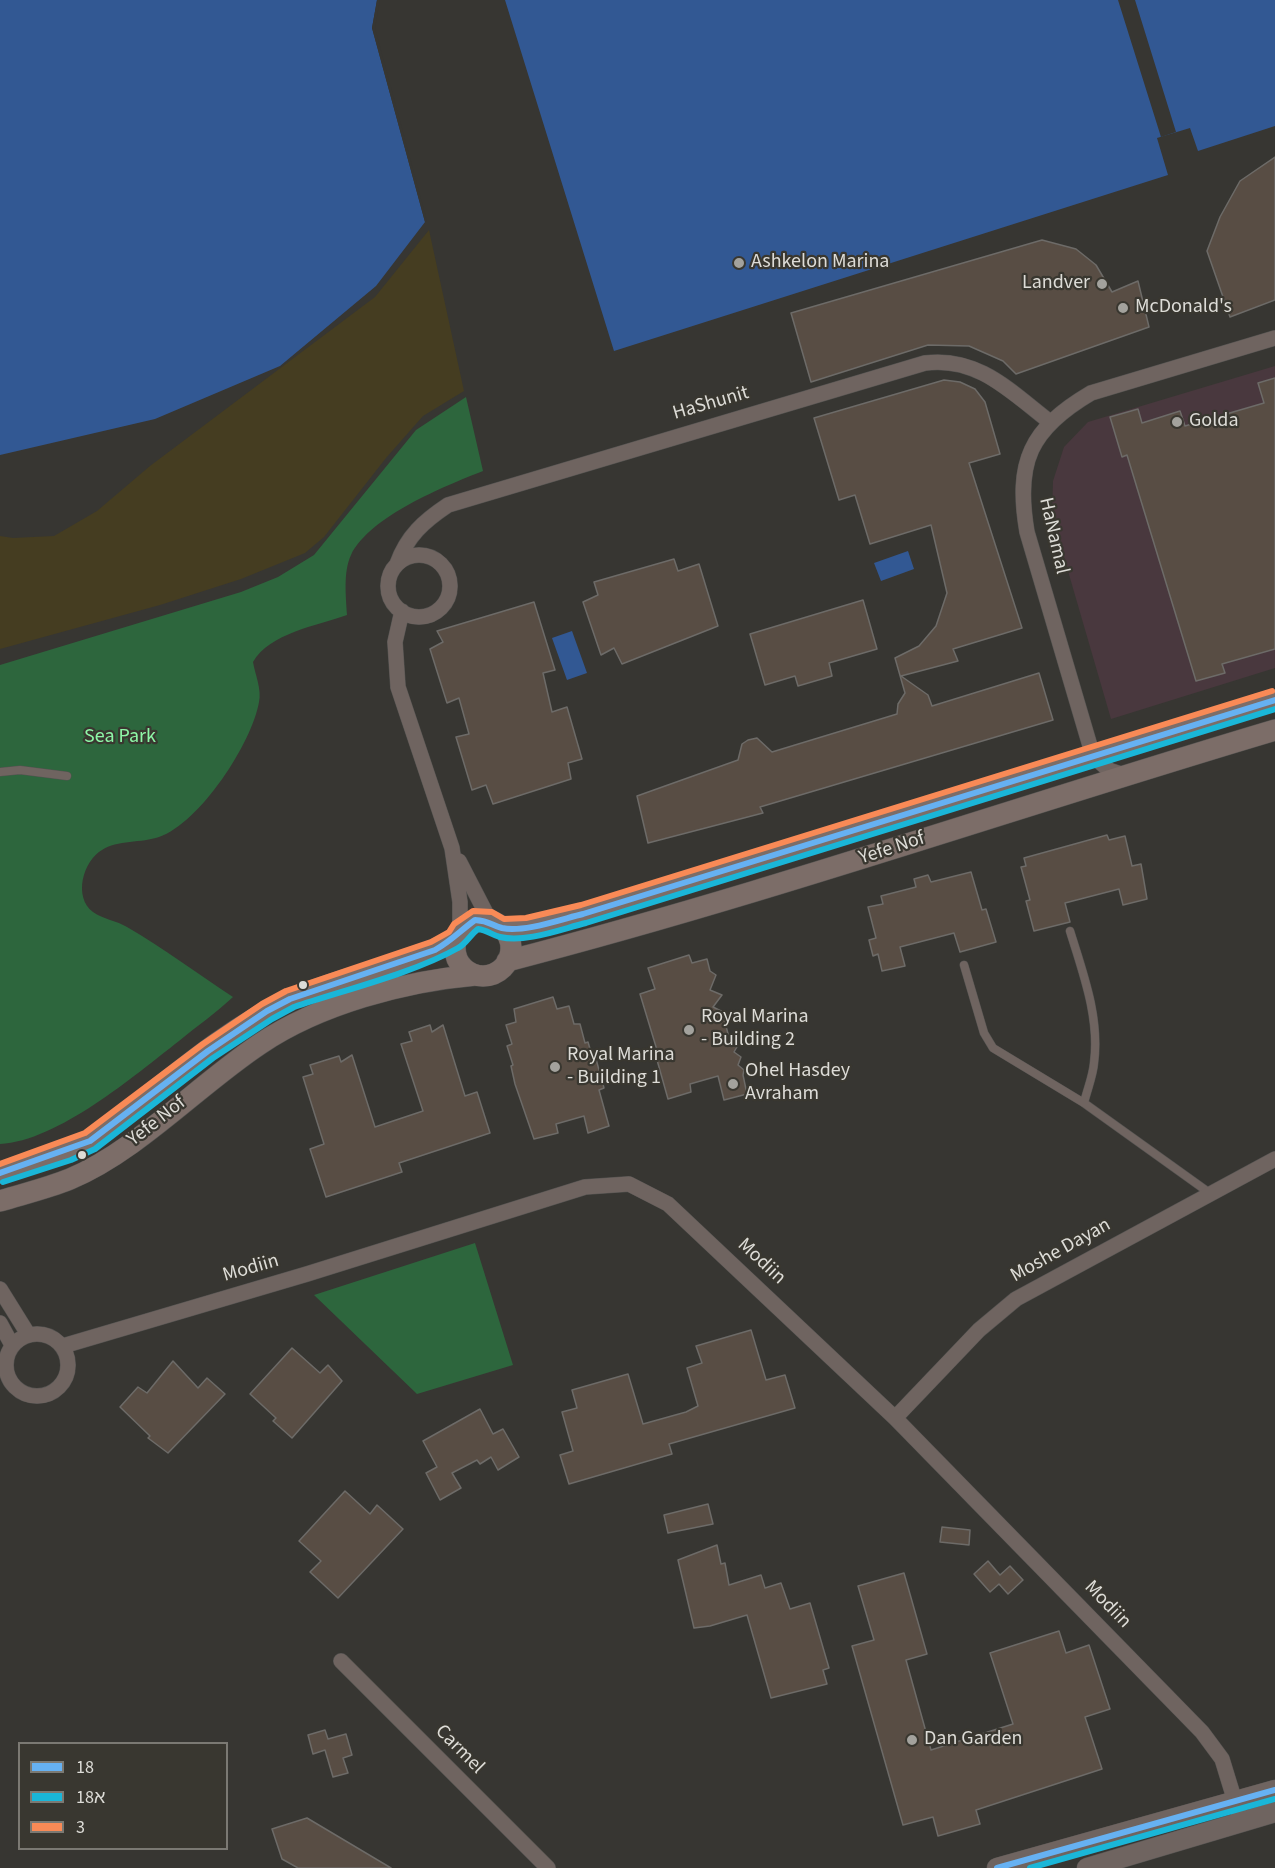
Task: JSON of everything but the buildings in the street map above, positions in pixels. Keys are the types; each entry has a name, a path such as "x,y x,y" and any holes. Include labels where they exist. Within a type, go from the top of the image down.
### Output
{"main road":[{"name":"Yefe Nof","path":"496,924 526,927 582,914 1275,700"},
{"name":"Yefe Nof","path":"507,961 749,895 1124,775 1275,730"},
{"path":"476,920 496,924 510,943 507,961 494,973 476,975 467,971 456,957 458,935 476,920"},
{"name":"Yefe Nof","path":"0,1173 68,1151 90,1141 208,1051 267,1011 291,999 372,973 458,935"},
{"name":"Yefe Nof","path":"0,1201 70,1179 123,1149 242,1057 288,1027 325,1011 405,986 476,975"}],"street":[{"name":"HaNamal","path":"1093,756 1027,532 1022,503 1022,483 1026,462 1037,440 1050,422 1069,406 1092,393 1275,338"},
{"name":"HaShunit","path":"402,611 395,605 388,589 392,571 405,543 425,520 448,505 925,363 945,360 971,366 994,379 1050,422"},
{"path":"397,564 413,555 430,556 446,569 450,578 447,600 432,614 411,616 402,611 395,642 398,687 452,848 460,902 458,935"},
{"path":"1093,756 1109,770 1124,775"},
{"path":"452,848 496,924"},
{"name":"Moshe Dayan","path":"895,1418 979,1330 1016,1299 1275,1159"},
{"name":"Modiin","path":"63,1346 307,1274 585,1187 629,1184 668,1204 895,1418 1202,1732 1222,1759 1241,1821"},
{"path":"0,1289 28,1334"},
{"path":"0,1323 12,1345"},
{"path":"28,1334 44,1334 63,1346 69,1366 66,1377 53,1392 34,1396 18,1389 11,1382 6,1364 12,1345 28,1334"},
{"path":"0,1394 11,1382"},
{"name":"Carmel","path":"341,1661 548,1868"},
{"path":"997,1868 1275,1790"},
{"path":"1088,1868 1275,1812"}],"lane":[{"path":"0,772 20,770 67,776"},
{"path":"1070,931 1090,997 1095,1031 1095,1062 1084,1103"},
{"path":"964,965 984,1033 993,1048 1084,1103 1202,1185 1211,1194"}],"shaded area":[{"path":"1275,366 1275,668 1111,719 1052,516 1053,481 1064,447 1088,422"}],"green space":[{"name":"Sea Park","path":"466,397 483,471 410,504 391,515 361,541 348,562 347,615 282,637 270,644 253,662 260,692 254,719 235,759 207,799 175,829 152,839 108,847 95,855 86,870 83,879 83,898 93,912 140,935 233,997 118,1088 94,1104 46,1132 0,1144 0,665 241,592 278,577 314,555 416,430"},
{"path":"475,1243 513,1365 417,1394 314,1295"}],"sand":[{"path":"429,230 464,391 423,416 386,458 324,537 305,553 241,579 160,605 0,649 0,536 13,538 54,536 97,511 150,466 375,297"}],"water":[{"path":"0,0 377,0 372,28 425,222 376,286 280,366 155,419 0,455"},
{"name":"Ashkelon Marina","path":"505,0 1275,0 1275,126 1198,151 1190,128 1157,138 1168,175 614,351"},
{"path":"908,551 914,569 881,581 874,563"},
{"path":"572,631 587,673 567,680 552,638"}],"pier":[{"path":"377,0 380,0 375,28 427,221 425,222 372,28"},
{"path":"1118,0 1135,0 1176,132 1161,137"}],"transit line":[{"name":"3","path":"0,1164 85,1133 203,1044 262,1004 286,991 431,942 449,932 454,924 473,911 492,912 504,919 526,918 581,905 1272,691"},
{"name":"18","path":"0,1173 90,1141 208,1051 267,1011 290,999 435,950 475,920 502,928 521,929 583,914 1275,700"},
{"name":"18א","path":"3,1182 71,1160 95,1149 213,1058 294,1007 378,981 440,957 461,946 478,929 500,937 521,938 586,923 1275,709"},
{"name":"18","path":"997,1868 1275,1790"},
{"name":"18א","path":"1030,1868 1275,1799"}],"place":[{"name":"Ashkelon Marina","path":"739,263"},
{"name":"Landver","path":"1102,284"},
{"name":"McDonald's","path":"1123,308"},
{"name":"Golda","path":"1177,422"},
{"name":"Royal Marina - Building 2","path":"689,1030"},
{"name":"Royal Marina - Building 1","path":"555,1067"},
{"name":"Ohel Hasdey Avraham","path":"733,1084"},
{"name":"Dan Garden","path":"912,1740"}]}
